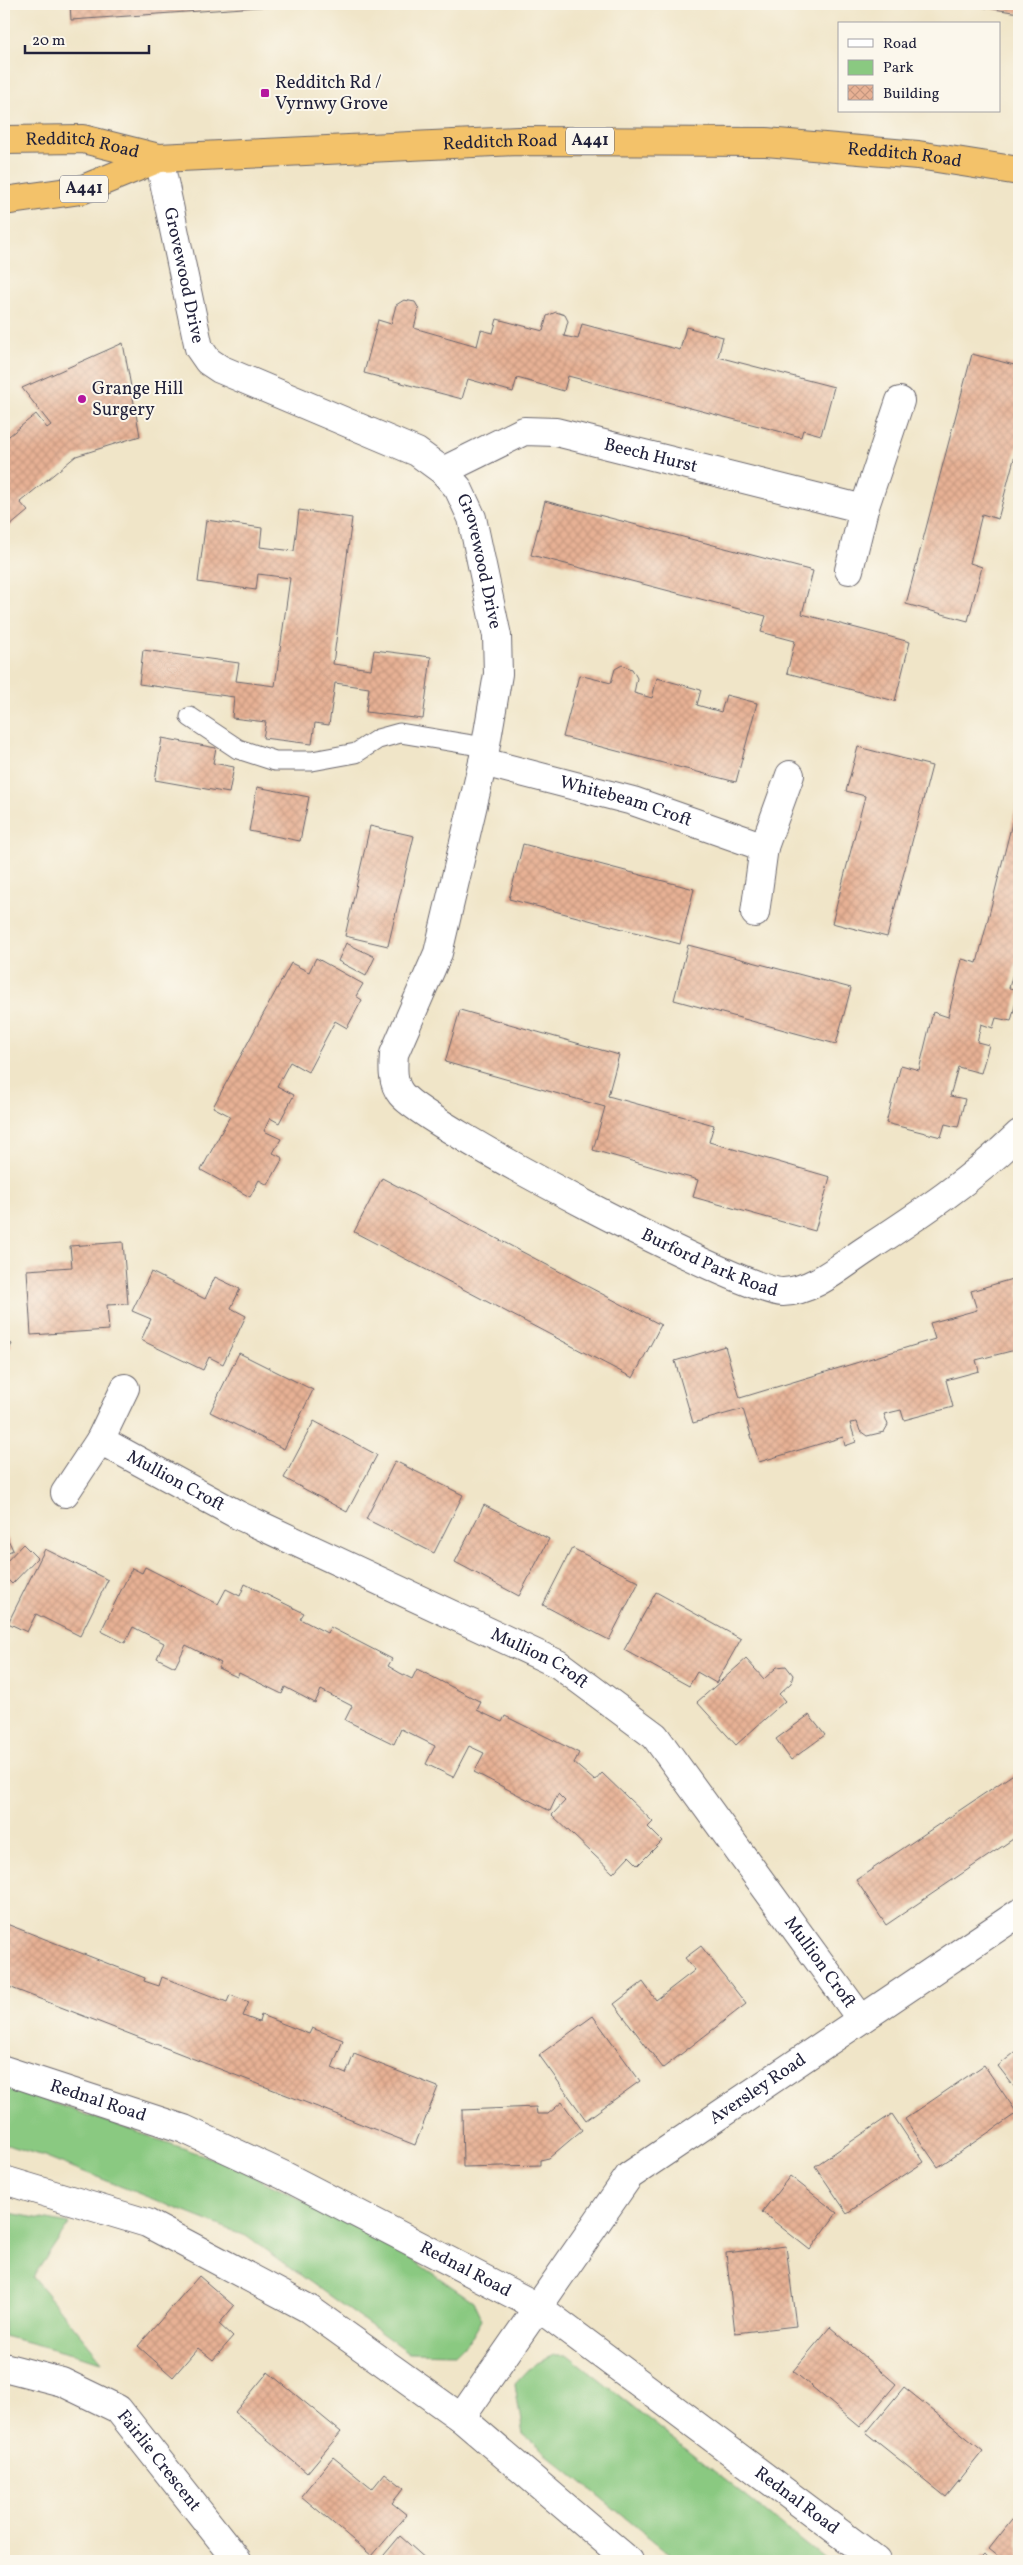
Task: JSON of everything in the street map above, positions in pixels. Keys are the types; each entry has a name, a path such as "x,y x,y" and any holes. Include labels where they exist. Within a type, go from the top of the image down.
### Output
{"highway":[{"name":"Redditch Road","path":"4,140 83,139 159,158 518,141 766,142 918,155 1019,171"},
{"name":"Redditch Road","path":"4,201 80,190 159,158"}],"street":[{"name":"Grovewood Drive","path":"159,158 199,348 208,361 220,369 409,448 443,471 458,488 472,518 497,636 498,674 484,754 438,953 394,1054 392,1072 400,1093 414,1107"},
{"path":"849,570 864,509 900,401"},
{"name":"Beech Hurst","path":"443,471 524,431 556,432 864,509"},
{"name":"Whitebeam Croft","path":"484,754 633,801 764,847"},
{"path":"755,913 764,847 790,775"},
{"name":"Burford Park Road","path":"414,1107 434,1122 610,1218 746,1281 781,1292 802,1290 941,1200 1019,1134"},
{"path":"65,1493 100,1440 125,1388"},
{"name":"Mullion Croft","path":"100,1440 238,1515 558,1664 655,1736 861,2019"},
{"name":"Aversley Road","path":"461,2418 629,2176 1019,1913"},
{"name":"Rednal Road","path":"4,2070 184,2129 283,2175 538,2307 876,2560"},
{"path":"4,2180 147,2223 309,2309 461,2418 629,2561"},
{"name":"Fairlie Crescent","path":"4,2367 62,2382 118,2409 238,2561"}],"lane":[{"path":"190,717 238,749 275,761 312,761 356,753 378,739 400,733 484,754"}],"green space":[{"path":"4,2086 229,2164 391,2245 473,2301 482,2320 472,2337 455,2354 409,2353 246,2236 44,2156 4,2144"},
{"path":"4,2212 69,2224 33,2277 103,2362 4,2336"},
{"path":"554,2355 568,2355 827,2561 678,2561 523,2434 515,2384 534,2364"}],"building":[{"path":"70,4 287,4 287,5 71,20"},
{"path":"1019,4 1019,13 968,5"},
{"path":"404,300 415,302 419,309 414,328 477,346 481,330 493,333 497,319 543,331 547,316 556,312 565,315 568,321 564,336 578,339 582,324 680,350 686,327 723,337 718,357 834,387 821,435 803,430 801,437 568,376 564,391 517,378 513,392 468,379 462,399 364,373 378,320 391,324 396,305"},
{"name":"Grange Hill Surgery","path":"123,343 140,436 76,456 20,502 28,511 4,531 4,440 36,414 47,428 51,425 22,388"},
{"path":"972,354 1018,366 1019,362 1019,440 998,519 982,514 970,563 982,567 968,621 906,604"},
{"path":"545,501 813,571 802,614 910,642 895,701 787,673 795,641 761,632 766,616 531,555"},
{"path":"299,510 352,518 333,664 371,669 374,650 431,657 423,719 366,712 369,688 335,683 329,725 315,723 312,744 263,738 266,722 232,718 234,697 139,684 143,650 239,663 236,681 275,686 290,578 258,574 256,590 198,582 206,520 262,528 260,547 294,551"},
{"path":"622,665 632,669 637,678 634,693 652,698 657,678 701,690 697,705 721,712 726,695 757,703 736,782 563,737 579,675 611,683 615,669"},
{"path":"162,738 216,748 213,763 234,767 229,793 155,780"},
{"path":"858,747 932,766 887,937 832,923 865,796 846,791"},
{"path":"257,787 309,797 300,841 249,831"},
{"path":"1019,795 1019,963 1016,962 1009,988 1019,990 1011,1021 996,1018 993,1028 981,1024 977,1042 989,1045 981,1073 958,1067 950,1096 965,1099 958,1127 945,1124 941,1137 886,1123 901,1065 919,1070 933,1012 948,1017 962,959 977,963"},
{"path":"370,826 414,836 388,946 345,936"},
{"path":"523,844 694,889 680,944 509,899"},
{"path":"346,943 375,957 366,976 338,961"},
{"path":"688,945 851,988 836,1044 674,1000"},
{"path":"316,958 363,984 356,996 362,1000 347,1028 335,1021 308,1072 290,1062 277,1086 294,1095 279,1123 270,1118 264,1131 281,1139 273,1153 283,1158 268,1185 259,1180 250,1197 201,1170 230,1116 213,1107 291,963 309,972"},
{"path":"460,1010 619,1055 608,1096 714,1125 709,1142 830,1177 815,1231 693,1197 698,1180 593,1150 605,1107 445,1062"},
{"path":"382,1178 661,1325 633,1378 354,1232"},
{"path":"123,1242 128,1304 107,1305 109,1330 31,1335 27,1270 72,1267 70,1246"},
{"path":"151,1272 205,1299 215,1277 240,1289 231,1308 246,1316 223,1364 209,1357 203,1370 141,1340 151,1319 132,1311"},
{"path":"1019,1277 1019,1349 976,1360 979,1371 946,1380 953,1407 904,1420 901,1410 884,1414 888,1425 884,1432 867,1436 860,1431 857,1422 850,1423 856,1442 845,1446 843,1437 759,1462 743,1409 693,1423 675,1361 725,1346 740,1398 935,1339 930,1323 977,1310 971,1291"},
{"path":"4,1340 12,1344 4,1359"},
{"path":"239,1353 313,1390 284,1449 210,1412"},
{"path":"314,1421 377,1455 347,1512 284,1478"},
{"path":"395,1461 463,1495 434,1553 366,1519"},
{"path":"484,1505 549,1539 519,1596 455,1562"},
{"path":"4,1531 13,1550 4,1554"},
{"path":"23,1544 37,1558 12,1584 4,1576 4,1564"},
{"path":"572,1548 639,1582 609,1640 543,1605"},
{"path":"45,1549 108,1580 80,1636 36,1614 27,1632 8,1623"},
{"path":"145,1567 218,1604 226,1589 240,1596 245,1584 304,1613 300,1619 327,1633 330,1627 392,1659 388,1666 400,1673 412,1679 417,1669 481,1702 477,1710 502,1722 505,1716 579,1753 574,1763 595,1781 602,1773 653,1822 648,1827 662,1841 638,1865 629,1856 613,1873 552,1815 565,1801 558,1794 550,1811 474,1772 484,1753 469,1746 453,1777 426,1764 435,1746 401,1729 394,1744 345,1720 352,1706 321,1690 315,1703 285,1687 282,1694 239,1673 237,1677 218,1668 221,1663 186,1645 175,1667 157,1658 164,1643 133,1627 125,1643 101,1631 132,1568 142,1573"},
{"path":"656,1592 741,1639 716,1683 697,1672 689,1686 624,1650"},
{"path":"746,1659 764,1679 777,1667 786,1666 793,1675 791,1683 779,1694 785,1701 736,1745 697,1702"},
{"path":"809,1715 825,1735 791,1760 776,1739"},
{"path":"1015,1773 1019,1780 1019,1835 886,1925 856,1880"},
{"path":"4,1923 145,1978 144,1981 159,1986 162,1977 227,2002 230,1995 249,2002 243,2016 259,2022 261,2015 309,2034 312,2028 343,2040 332,2068 346,2074 354,2054 438,2087 415,2145 4,1985"},
{"path":"701,1946 746,2004 663,2068 614,2004 643,1982 656,2000 695,1970 685,1958"},
{"path":"593,2016 640,2081 586,2120 539,2055"},
{"path":"1019,2049 1019,2093 998,2066"},
{"path":"984,2065 1017,2113 938,2167 905,2119"},
{"path":"562,2102 582,2130 549,2158 540,2160 540,2165 463,2167 462,2110 536,2107 537,2114 548,2114"},
{"path":"892,2114 924,2162 847,2213 815,2166"},
{"path":"790,2176 837,2213 810,2250 762,2212"},
{"path":"786,2246 796,2326 735,2333 726,2253"},
{"path":"199,2276 234,2306 219,2324 233,2337 213,2360 198,2348 173,2377 138,2346"},
{"path":"830,2327 896,2384 860,2427 793,2371"},
{"path":"268,2372 341,2432 307,2473 235,2412"},
{"path":"904,2387 983,2451 946,2497 866,2433"},
{"path":"333,2457 372,2489 385,2473 404,2488 392,2503 407,2515 372,2556 301,2496"},
{"path":"1019,2511 1019,2561 1004,2561 989,2549"},
{"path":"400,2536 428,2561 379,2561"},
{"path":"984,2555 991,2561 978,2561"}],"place":[{"name":"Redditch Rd / Vyrnwy Grove","path":"265,93"},
{"name":"Grange Hill Surgery","path":"82,399"}]}
